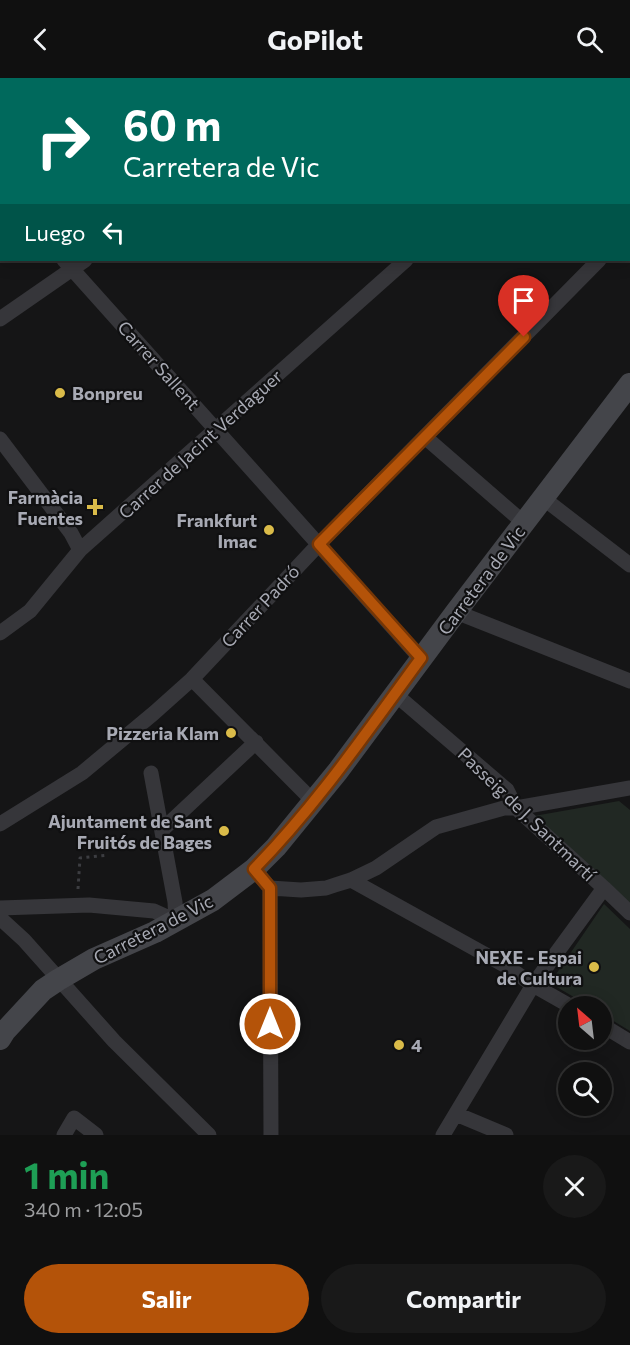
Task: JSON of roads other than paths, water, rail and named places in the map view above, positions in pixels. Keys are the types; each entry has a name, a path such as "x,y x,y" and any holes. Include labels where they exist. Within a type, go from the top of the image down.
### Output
{"main road":[{"name":"Carretera de Vic","path":"0,1039 44,990 58,980 94,958 155,932 213,900 254,869 276,847 338,771 421,658 630,384"}],"street":[{"name":"Carrer de Jacint Verdaguer","path":"0,633 30,611 80,550 405,261"},
{"name":"Carrer Padró","path":"0,824 82,773 192,679 319,544 598,261"},
{"name":"Carrer Sallent","path":"73,262 216,429 421,658"},
{"path":"0,319 73,262"},
{"path":"425,436 524,523"},
{"path":"3,444 71,533 80,550"},
{"path":"543,498 630,565"},
{"path":"456,612 630,681"},
{"path":"192,679 313,801"},
{"name":"Passeig de J. Santmartí","path":"394,694 507,790 516,808 630,913"},
{"path":"162,830 256,742"},
{"path":"0,908 89,906 154,911 176,921 175,902 151,773"},
{"path":"270,888 301,890 326,888 351,880 376,868 436,827 504,808 516,808 629,789"},
{"path":"254,869 270,888 271,1135"},
{"path":"351,880 506,966 558,999"},
{"path":"443,1135 533,985 604,888"},
{"path":"0,918 24,940 114,1041 210,1135"},
{"path":"612,1031 630,1042"},
{"path":"456,1114 506,1135"},
{"path":"64,1135 74,1118 96,1135"}],"place":[{"name":"Bonpreu","path":"60,393"},
{"name":"Farmàcia Fuentes","path":"95,507"},
{"name":"Frankfurt Imac","path":"269,530"},
{"name":"Pizzeria Klam","path":"231,733"},
{"name":"Ajuntament de Sant Fruitós de Bages","path":"224,831"},
{"name":"NEXE - Espai de Cultura","path":"594,967"},
{"name":"4","path":"399,1045"}]}
